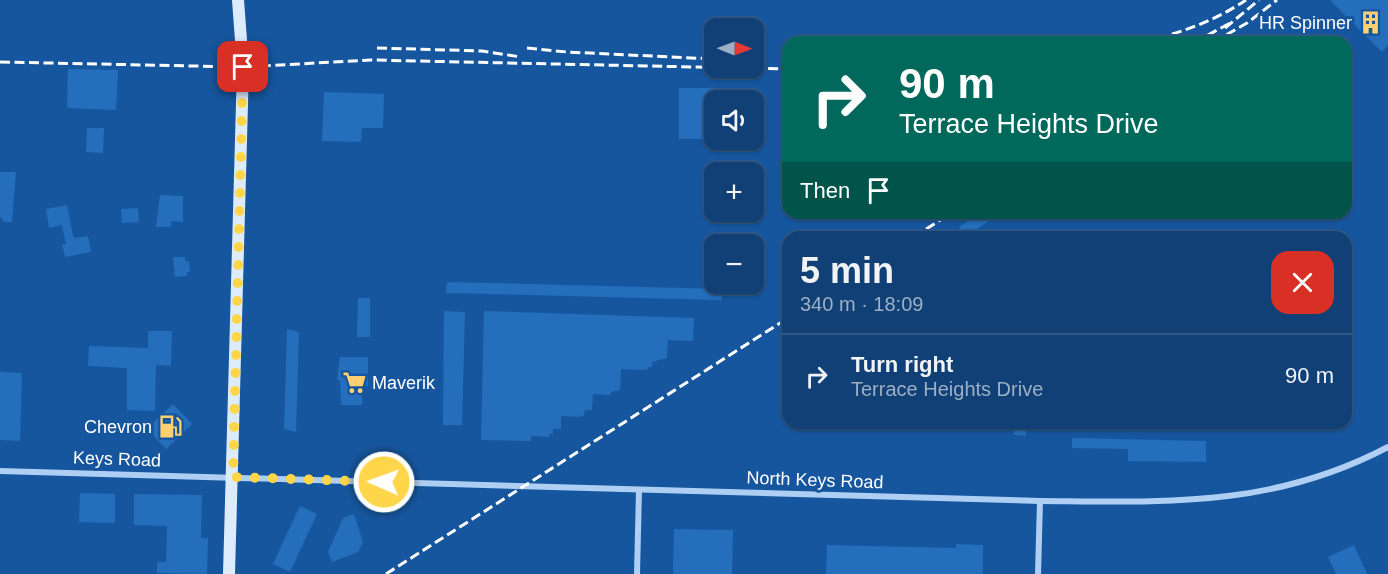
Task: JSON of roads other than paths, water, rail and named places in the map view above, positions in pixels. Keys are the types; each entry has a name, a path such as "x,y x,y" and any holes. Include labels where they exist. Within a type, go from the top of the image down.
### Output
{"main road":[{"path":"230,574 243,67 238,0"}],"street":[{"name":"North Keys Road","path":"233,477 1040,501 1190,502 1272,490 1318,477 1388,447"},
{"name":"Keys Road","path":"0,471 233,477"},
{"path":"637,574 639,490"},
{"path":"1038,574 1040,501"}],"railway":[{"path":"1167,36 1197,26 1246,0"},
{"path":"1225,28 1259,0"},
{"path":"1224,36 1247,23 1277,0"},
{"path":"1206,36 1232,22"},
{"path":"377,48 482,51 521,57"},
{"path":"527,48 704,59"},
{"path":"0,62 243,67 371,60 782,69"},
{"path":"923,231 942,219"},
{"path":"386,574 782,322"}],"place":[{"name":"HR Spinner","path":"1370,23"},
{"name":"Maverik","path":"354,383"},
{"name":"Chevron","path":"170,427"}]}
